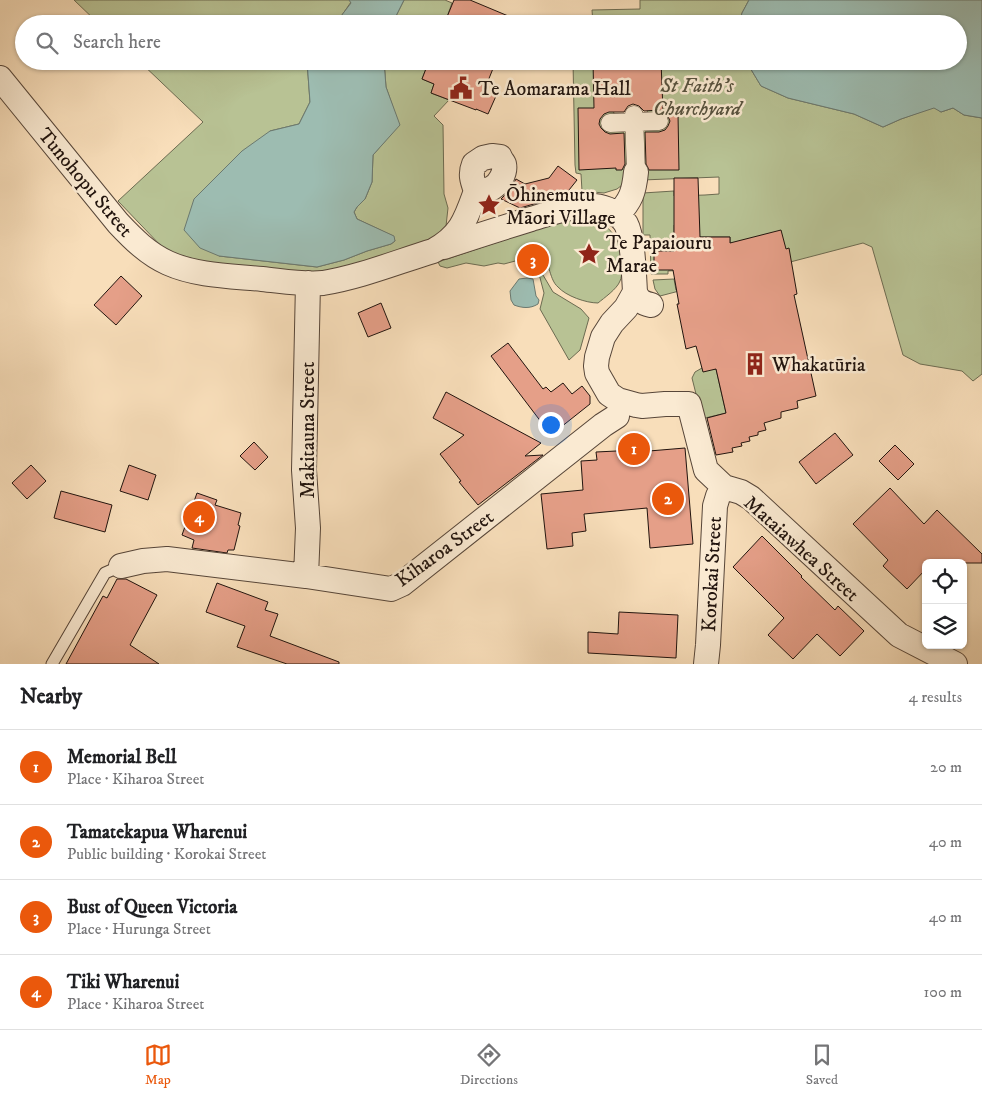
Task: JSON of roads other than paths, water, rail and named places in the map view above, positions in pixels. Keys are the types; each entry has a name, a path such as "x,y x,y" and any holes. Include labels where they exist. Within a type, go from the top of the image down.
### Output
{"street":[{"name":"Tunohopu Street","path":"0,78 134,240 152,254 186,270 308,284 350,277 433,251 444,245 459,230 476,191"},
{"path":"433,251 480,234 576,207 594,206 608,209 617,215 630,200 634,188 636,172 634,118"},
{"path":"610,123 634,118 658,121"},
{"name":"Mataiawhea Street","path":"617,215 626,225 630,236 635,292 638,299 650,305 635,308 614,322 599,346 596,366 597,373 609,394 618,400 636,405 689,404 706,470 724,487 751,498 898,634 955,664"},
{"name":"Makitauna Street","path":"306,576 308,528 304,470 308,284"},
{"name":"Kiharoa Street","path":"121,566 143,561 167,559 391,588 402,584 616,416"},
{"name":"Korokai Street","path":"706,664 715,506 718,496 724,487"}],"lane":[{"path":"52,664 105,573 121,566"}],"water":[{"path":"349,0 404,0 396,15 342,15 351,3"},
{"path":"749,0 982,0 982,118 964,115 953,108 941,112 934,108 883,127 854,114 788,98 761,86 751,70 967,70 967,15 741,15"},
{"path":"308,70 385,70 386,87 400,125 373,155 372,182 365,199 354,212 357,219 394,236 395,241 344,260 317,267 219,256 200,248 184,230 194,199 242,151 270,131 299,124 310,102"},
{"path":"519,279 533,279 536,296 539,300 538,304 526,308 514,305 511,300 510,291"}],"place":[{"name":"Te Aomarama Hall","path":"461,88"},
{"name":"Ōhinemutu Māori Village","path":"489,205"},
{"name":"Te Papaiouru Marae","path":"589,254"},
{"name":"Bust of Queen Victoria","path":"533,260"},
{"name":"Whakatūria","path":"755,364"},
{"name":"Memorial Bell","path":"634,449"},
{"name":"Tamatekapua Wharenui","path":"668,499"},
{"name":"Tiki Wharenui","path":"199,517"}],"park label":[{"name":"St Faith's Churchyard","path":"697,96"}]}
